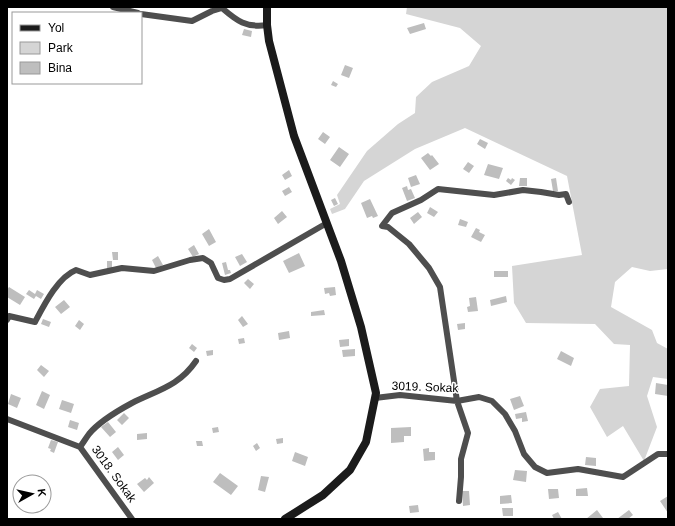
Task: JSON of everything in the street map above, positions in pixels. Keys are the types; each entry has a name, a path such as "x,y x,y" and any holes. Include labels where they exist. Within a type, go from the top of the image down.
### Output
{"street":[{"path":"113,7 136,12"},
{"path":"267,7 269,41 294,136 341,261 361,328 376,393 366,442 350,470 323,495 285,519"},
{"path":"142,13 192,21 212,11 222,8 234,19 245,25 267,25"},
{"path":"459,501 461,459 468,433 457,401 440,287 429,268 409,244 388,227 382,226 392,213 421,200 438,189 494,195 523,190 559,196 566,194 569,202"},
{"path":"7,320 9,316 34,322 56,287 67,276 76,270 90,275 122,268 154,271 190,260 203,258 211,263 218,278 224,280 230,279 327,223"},
{"path":"80,447 90,433 99,425 130,404 177,381 189,371 196,361"},
{"name":"3019. Sokak","path":"375,398 400,395 457,401 479,397 492,401 505,414 515,431 524,454 535,468 547,473 578,469 623,477 658,454 668,454"},
{"name":"3018. Sokak","path":"7,419 80,447 132,519"}],"green space":[{"path":"407,7 668,7 668,269 650,271 632,267 615,282 611,307 652,330 657,343 668,349 668,379 653,377 647,396 657,427 644,461 623,426 607,437 590,407 600,389 629,386 630,345 614,344 595,324 526,323 514,303 512,266 582,255 567,176 465,128 415,149 364,181 345,209 332,214 330,209 340,204 337,195 367,151 398,124 415,113 416,97 432,82 469,66 481,46 460,28 406,14"}],"building":[{"path":"424,23 426,29 410,34 407,28"},
{"path":"244,29 252,31 251,37 242,35"},
{"path":"345,65 353,68 349,78 341,75"},
{"path":"333,81 338,84 336,87 331,85"},
{"path":"323,132 330,137 325,144 318,139"},
{"path":"480,139 488,143 485,149 477,144"},
{"path":"339,147 349,154 340,167 330,160"},
{"path":"428,153 431,156 432,155 439,164 430,170 421,158"},
{"path":"468,162 474,166 469,173 463,169"},
{"path":"488,164 503,168 499,179 484,175"},
{"path":"289,170 292,176 285,180 282,175"},
{"path":"416,175 420,184 411,187 408,178"},
{"path":"508,178 515,180 511,185 506,181"},
{"path":"520,178 527,178 527,186 519,186"},
{"path":"556,178 558,191 553,191 551,179"},
{"path":"407,186 408,190 411,189 415,198 407,201 402,188"},
{"path":"289,187 292,192 285,196 282,191"},
{"path":"335,198 338,204 334,206 331,200"},
{"path":"370,199 378,216 367,218 361,203"},
{"path":"430,207 438,212 434,217 427,213"},
{"path":"282,211 287,217 278,224 274,218"},
{"path":"418,212 422,217 414,224 410,218"},
{"path":"460,219 468,222 466,227 458,225"},
{"path":"476,228 480,230 479,232 485,235 481,242 471,237"},
{"path":"209,229 216,242 209,246 202,234"},
{"path":"194,245 199,254 193,257 188,249"},
{"path":"112,252 118,252 118,260 113,260"},
{"path":"299,253 305,266 289,273 283,261"},
{"path":"242,254 247,262 240,266 235,257"},
{"path":"158,256 163,265 156,268 152,260"},
{"path":"107,261 112,261 112,268 107,268"},
{"path":"226,262 228,270 230,270 231,273 225,275 222,263"},
{"path":"494,271 508,271 508,277 494,277"},
{"path":"248,279 254,284 250,289 244,283"},
{"path":"9,287 25,297 20,305 7,297 7,290"},
{"path":"335,287 336,295 330,296 329,293 325,294 324,288"},
{"path":"29,290 35,294 37,290 44,294 41,299 36,296 34,299 26,294"},
{"path":"506,296 507,302 491,306 490,300"},
{"path":"476,297 478,311 468,312 467,307 470,306 469,298"},
{"path":"64,300 70,307 61,314 55,307"},
{"path":"324,310 325,315 311,316 311,312"},
{"path":"242,316 248,324 243,327 238,320"},
{"path":"43,319 51,322 49,327 41,324"},
{"path":"79,320 84,324 80,330 75,326"},
{"path":"465,323 465,329 458,330 457,324"},
{"path":"289,331 290,338 279,340 278,333"},
{"path":"244,338 245,343 239,344 238,339"},
{"path":"349,339 349,346 340,347 339,340"},
{"path":"192,344 197,348 194,352 189,348"},
{"path":"355,349 355,356 343,357 342,350"},
{"path":"213,350 213,355 207,356 206,351"},
{"path":"561,351 574,358 571,366 557,359"},
{"path":"41,365 49,371 44,377 37,370"},
{"path":"656,383 668,385 668,396 655,394"},
{"path":"42,391 50,395 44,409 36,405"},
{"path":"11,394 21,398 17,408 8,404"},
{"path":"520,396 524,406 514,410 510,399"},
{"path":"62,400 74,404 71,413 59,409"},
{"path":"526,412 528,421 522,422 522,418 516,419 515,414"},
{"path":"124,413 129,418 122,425 117,420"},
{"path":"70,420 79,423 77,430 68,427"},
{"path":"108,422 116,432 110,437 101,427"},
{"path":"218,427 219,432 213,433 212,428"},
{"path":"411,427 411,436 404,436 404,442 391,443 391,428"},
{"path":"147,433 147,439 137,440 137,434"},
{"path":"283,438 283,443 277,444 276,439"},
{"path":"51,440 58,442 54,453 48,448"},
{"path":"196,441 202,441 203,446 197,446"},
{"path":"257,443 260,448 256,451 253,446"},
{"path":"118,447 124,455 118,460 112,452"},
{"path":"429,448 429,452 435,452 435,460 424,461 423,449"},
{"path":"295,452 308,457 305,466 292,461"},
{"path":"586,457 596,458 596,466 585,465"},
{"path":"515,470 527,471 526,482 513,480"},
{"path":"220,473 238,486 231,495 213,482"},
{"path":"261,476 269,477 265,492 258,490"},
{"path":"149,477 154,483 144,492 137,484 145,478 147,480"},
{"path":"587,488 588,496 576,496 576,489"},
{"path":"548,489 558,489 559,498 549,499"},
{"path":"462,491 469,491 470,505 463,506"},
{"path":"511,495 512,503 500,504 500,496"},
{"path":"668,496 668,513 660,501"},
{"path":"418,505 419,512 410,513 409,506"},
{"path":"502,508 513,508 513,516 503,516"},
{"path":"597,510 603,518 602,519 586,519"},
{"path":"629,510 633,515 628,519 617,519"},
{"path":"558,512 562,519 554,519 552,515"}]}
